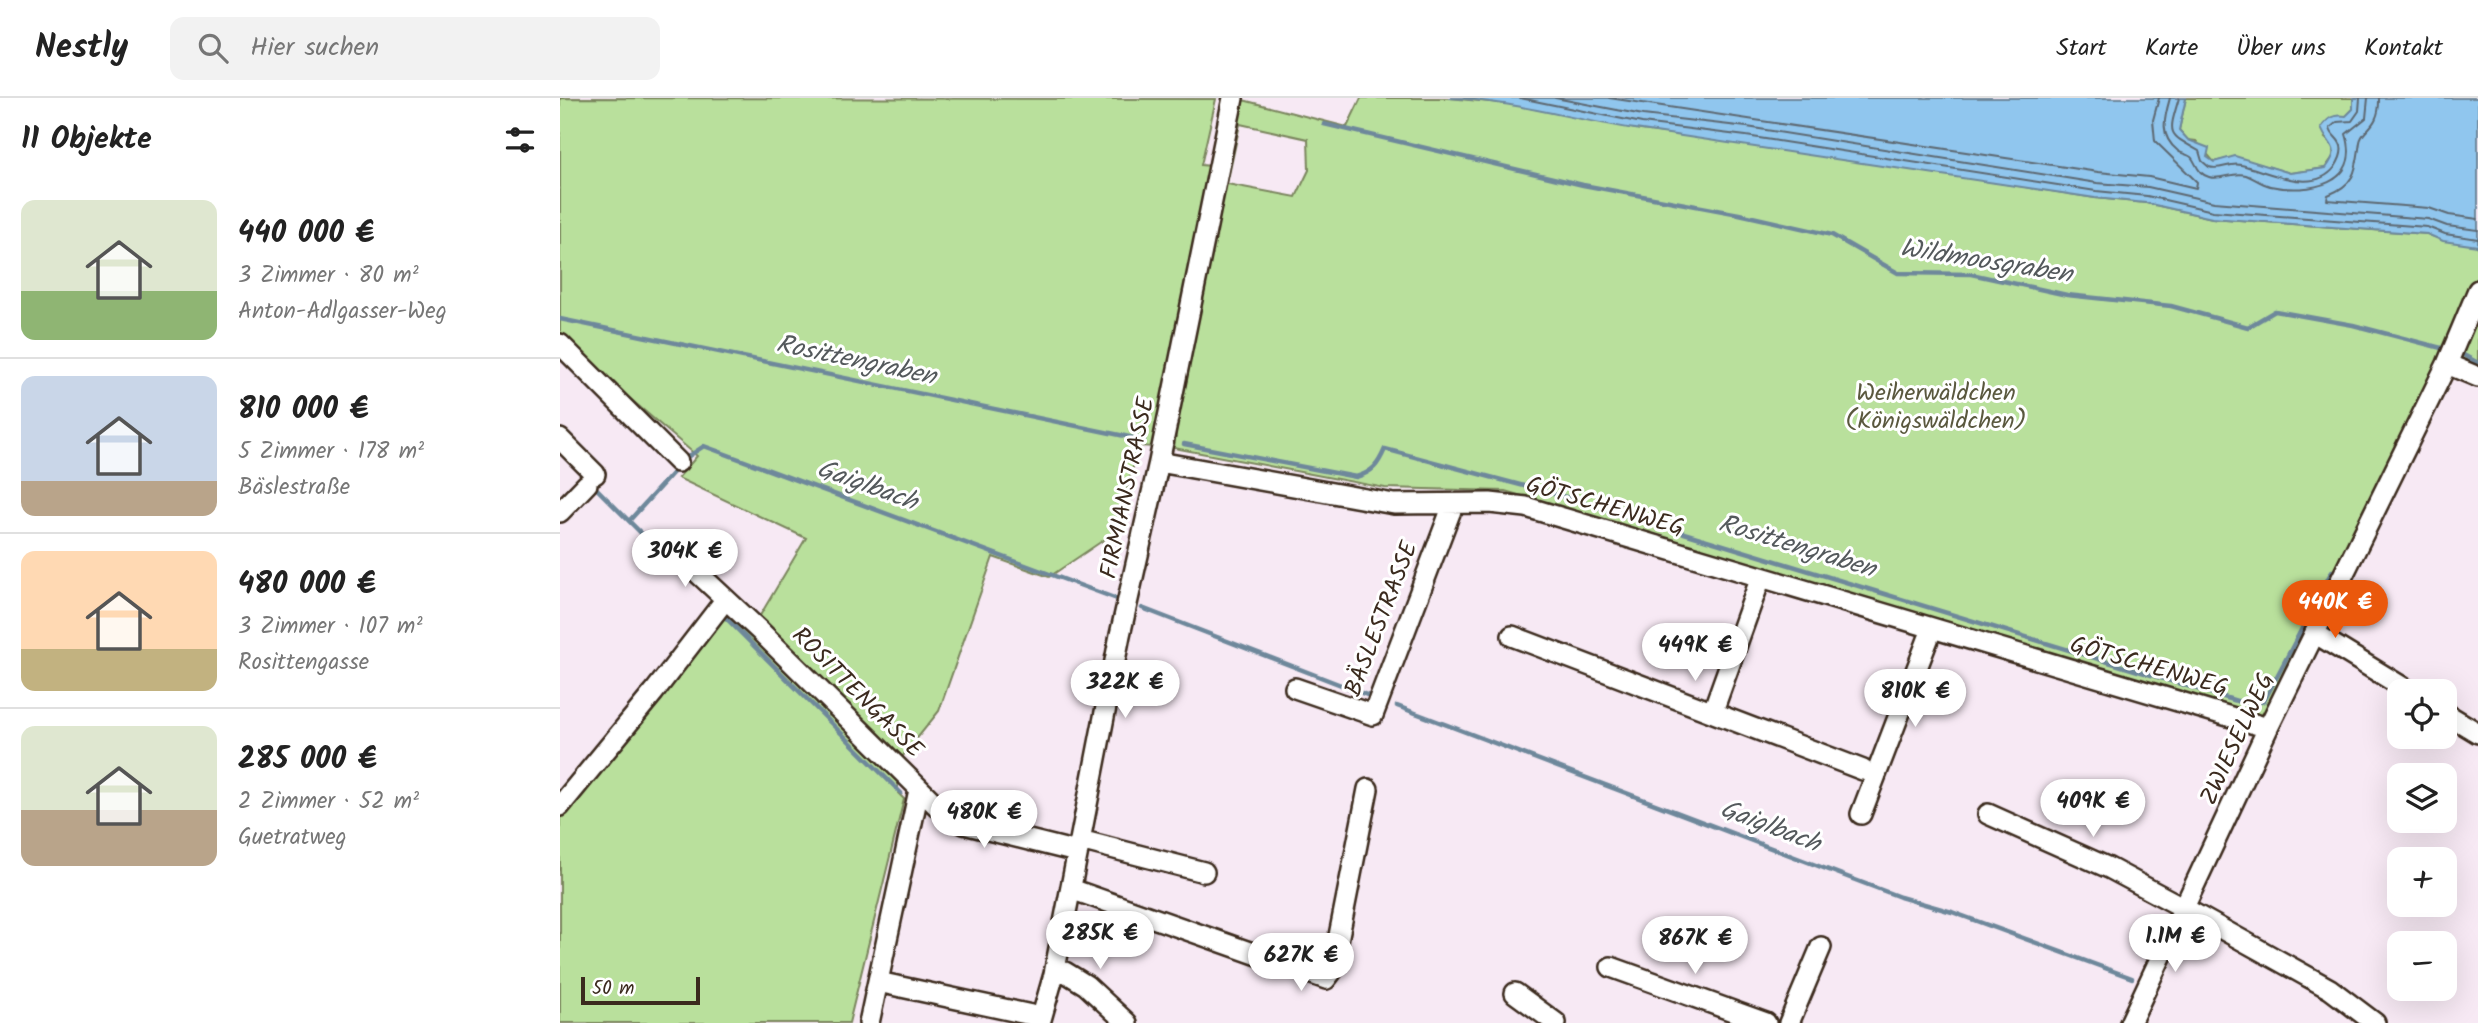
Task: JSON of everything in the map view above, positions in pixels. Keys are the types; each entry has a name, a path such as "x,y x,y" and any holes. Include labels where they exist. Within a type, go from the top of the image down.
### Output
{"street":[{"name":"FIRMIANSTRASSE","path":"1040,1020 1054,974 1120,635 1160,462 1233,98"},
{"name":"ZWIESELWEG","path":"2130,1023 2268,728 2451,355 2478,290"},
{"path":"560,344 678,462"},
{"path":"2451,355 2478,377"},
{"path":"560,439 591,479 560,512"},
{"name":"GÖTSCHENWEG","path":"1160,462 1394,503 1490,503 1526,507 2268,728"},
{"name":"BÄSLESTRASSE","path":"1295,688 1373,715 1453,505"},
{"name":"ROSITTENGASSE","path":"672,549 919,790 964,824 1204,872"},
{"path":"1713,711 1761,577"},
{"path":"560,806 725,600"},
{"path":"1861,814 1932,629"},
{"path":"2316,634 2389,679"},
{"path":"1512,636 1713,711 1863,771"},
{"path":"2457,720 2478,733"},
{"path":"1071,889 1326,979 1332,971 1368,789"},
{"path":"869,1023 919,790"},
{"path":"1987,814 2109,868 2184,908 2330,989 2375,1023"},
{"path":"1789,1023 1821,947"},
{"path":"1611,967 1766,1023"},
{"path":"1054,974 1065,972 1086,985 1127,1023"},
{"path":"878,982 1040,1020"},
{"path":"1515,993 1556,1023"}],"green space":[{"path":"560,98 1216,99 1201,165 1211,166 1154,447 1139,446 1114,533 1049,577 993,557 939,711 898,762 898,793 904,799 849,1023 560,1023 560,816 720,615 758,619 806,538 678,478 697,456 627,396 622,399 560,337"},
{"name":"Weiherwäldchen (Königswäldchen)","path":"1361,98 1449,98 1510,104 1641,130 1745,143 2095,198 2146,203 2212,218 2427,234 2478,246 2478,372 2442,359 2263,716 1505,491 1385,488 1174,448 1182,384 1243,100 1347,127","holes":["1240,124 1308,139 1309,170 1296,197 1227,184"]},
{"path":"2186,98 2353,98 2353,109 2325,138 2334,146 2333,157 2325,168 2290,173 2235,157 2214,162 2196,141 2188,140 2179,130"}],"water":[{"path":"1449,98 2186,98 2179,130 2188,140 2209,148 2207,157 2214,162 2235,156 2290,173 2326,168 2334,151 2321,128 2331,118 2346,116 2353,109 2353,98 2478,98 2478,246 2443,241 2427,234 2212,218 2146,203 2095,198 1642,130 1497,103"}],"waterway":[{"name":"Wildmoosgraben","path":"1324,124 1583,185 1739,214 1832,235 1898,273 1971,274 2067,295 2171,306 2248,327 2275,311 2353,325 2449,350"},
{"name":"Rosittengraben","path":"560,319 1144,440"},
{"name":"Wildmoosgraben","path":"2458,352 2478,363"},
{"name":"Rosittengraben","path":"1184,444 1356,477 1374,467 1385,449 1569,498 2250,705 2264,701 2332,571"},
{"name":"Gaiglbach","path":"683,460 704,446 1117,599"},
{"name":"Gaiglbach","path":"629,521 678,467"},
{"name":"Gaiglbach","path":"592,484 663,555"},
{"name":"Gaiglbach","path":"1142,608 1372,697"},
{"name":"Gaiglbach","path":"726,618 901,793"},
{"name":"Gaiglbach","path":"1397,706 1900,897 1952,912 2132,978"}]}
